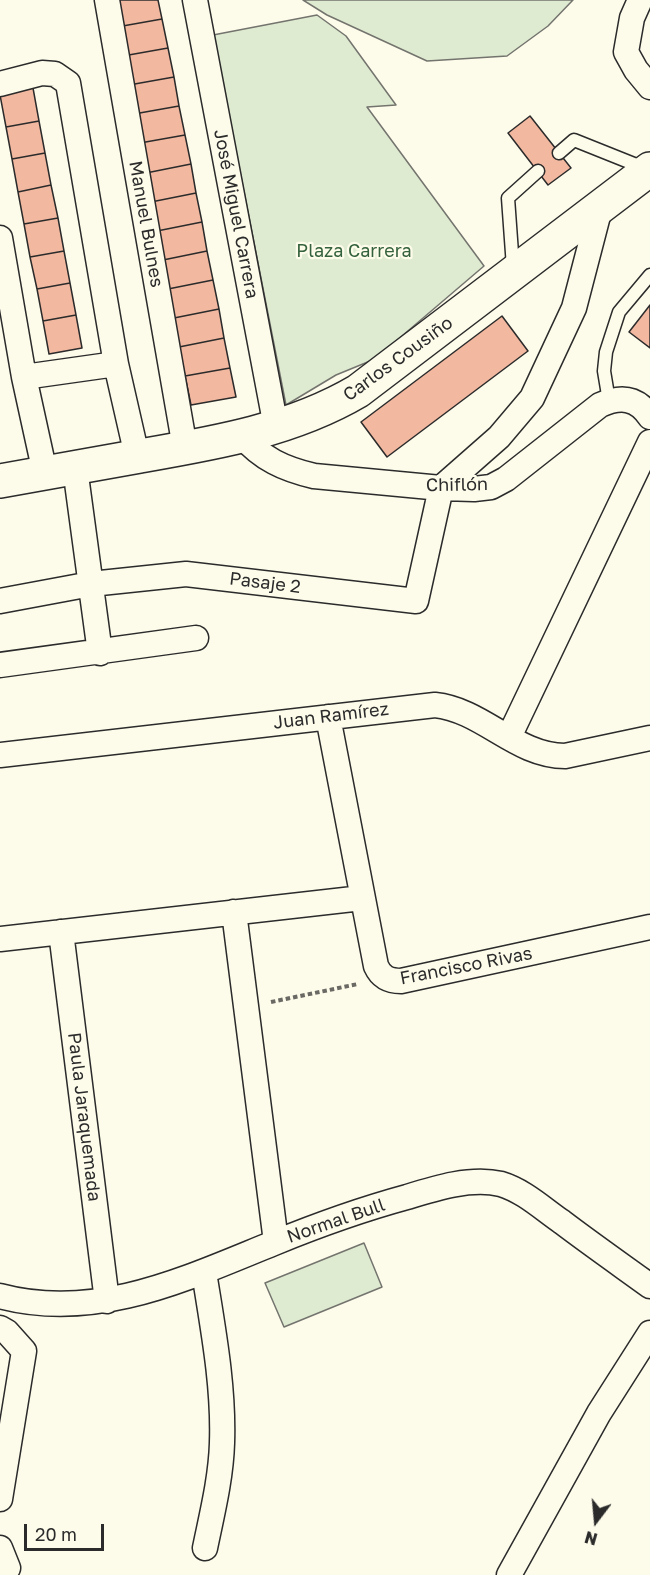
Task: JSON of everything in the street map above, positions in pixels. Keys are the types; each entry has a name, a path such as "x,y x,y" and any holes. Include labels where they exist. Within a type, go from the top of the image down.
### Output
{"main road":[{"name":"Carlos Cousiño","path":"0,481 185,448 276,427 318,413 358,391 649,169"}],"street":[{"name":"Manuel Bulnes","path":"106,0 185,448"},
{"name":"José Miguel Carrera","path":"195,0 276,427"},
{"path":"640,0 632,18 626,52 636,70 650,87"},
{"path":"0,84 42,73 55,74 68,83 116,364 138,456"},
{"path":"441,488 499,437 532,398 574,308 600,208"},
{"path":"0,238 24,377 60,470 91,584 100,652"},
{"path":"24,377 116,364"},
{"path":"609,401 631,400 640,405 650,417"},
{"name":"Chiflón","path":"241,435 264,457 277,465 314,476 441,488 483,489 499,484 600,405 609,401"},
{"path":"509,737 650,442"},
{"name":"Pasaje 2","path":"0,601 91,584 186,574 416,601 441,488"},
{"path":"0,665 196,638"},
{"name":"Juan Ramírez","path":"0,755 435,705 458,710 542,754 565,756 650,738"},
{"path":"328,717 375,966 385,978"},
{"path":"0,939 363,898"},
{"path":"234,912 276,1242"},
{"name":"Francisco Rivas","path":"385,978 401,981 650,927"},
{"name":"Paula Jaraquemada","path":"61,932 107,1301"},
{"name":"Normal Bull","path":"0,1296 38,1304 70,1305 107,1301 137,1294 204,1272 276,1242 363,1211 420,1193 470,1182 500,1184 524,1195 650,1287"},
{"path":"204,1272 221,1387 222,1443 219,1473 205,1548"},
{"path":"0,1328 7,1332 24,1351 0,1499"},
{"path":"509,1575 599,1413 650,1333"}],"lane":[{"path":"559,153 574,140 649,169"},
{"path":"514,272 508,198 538,171"},
{"path":"609,401 604,371 606,352 618,312 650,275"}],"path":[{"name":"Francisco Rivas","path":"246,1007 385,978"}],"green space":[{"path":"303,0 573,0 548,26 507,56 427,61 327,15"},
{"name":"Plaza Carrera","path":"317,15 346,36 396,105 367,107 484,266 375,359 336,375 286,405 213,35"},
{"path":"364,1243 382,1287 284,1327 265,1283"}],"building":[{"path":"112,0 158,0 162,19 117,27"},
{"path":"162,19 168,48 123,56 117,27"},
{"path":"168,48 174,77 129,85 123,56"},
{"path":"174,77 179,106 134,114 129,85"},
{"path":"33,88 39,121 6,127 0,95"},
{"path":"179,106 185,135 140,143 134,114"},
{"path":"530,116 571,168 548,185 508,133"},
{"path":"39,121 45,153 12,159 6,127"},
{"path":"185,135 191,164 146,173 140,143"},
{"path":"45,153 51,185 18,192 12,159"},
{"path":"191,164 196,193 151,202 146,173"},
{"path":"51,185 58,218 24,224 18,192"},
{"path":"196,193 202,222 157,231 151,202"},
{"path":"58,218 64,251 30,257 24,224"},
{"path":"202,222 207,251 163,260 157,231"},
{"path":"64,251 70,283 37,289 30,257"},
{"path":"207,251 213,280 168,289 163,260"},
{"path":"213,280 219,309 174,318 168,289"},
{"path":"70,283 76,315 43,321 37,289"},
{"path":"650,305 650,348 629,332"},
{"path":"219,309 224,338 179,347 174,318"},
{"path":"76,315 82,348 49,354 43,321"},
{"path":"502,316 528,351 387,457 361,422"},
{"path":"224,338 230,368 185,376 179,347"},
{"path":"230,368 236,397 191,405 185,376"}]}
